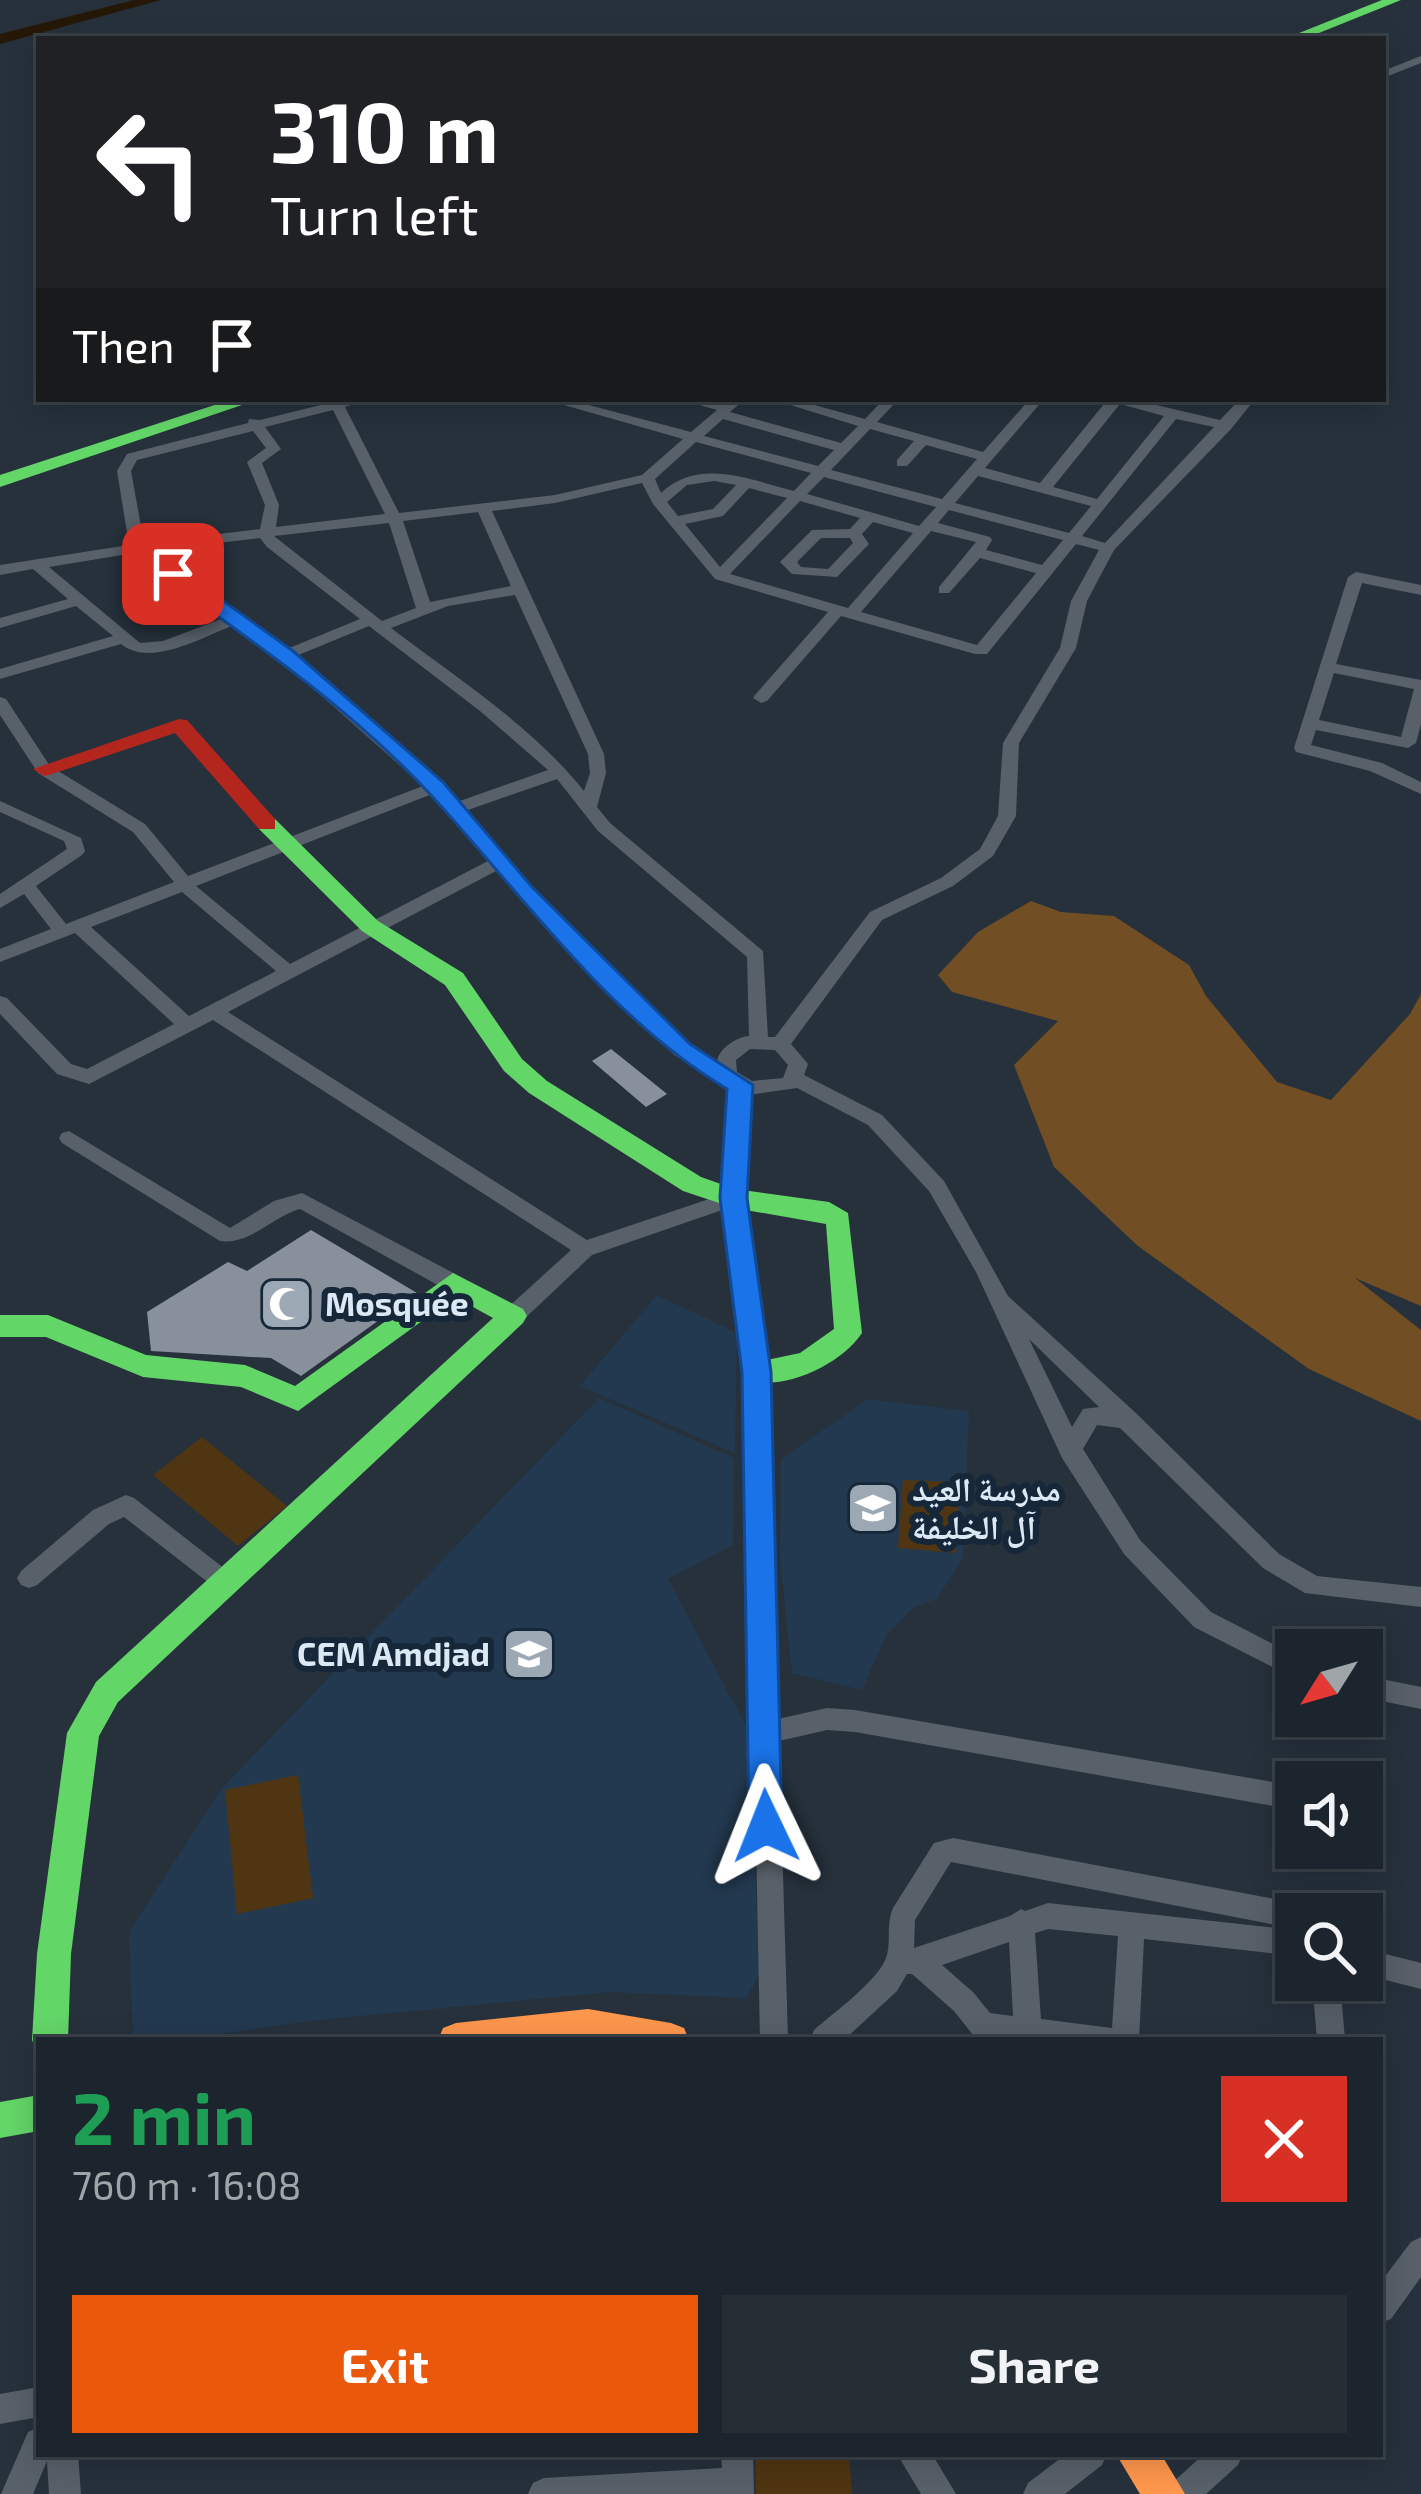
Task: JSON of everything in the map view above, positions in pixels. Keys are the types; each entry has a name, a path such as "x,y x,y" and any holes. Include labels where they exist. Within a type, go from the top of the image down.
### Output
{"street":[{"path":"1299,36 1394,0"},
{"path":"1386,74 1421,59"},
{"path":"0,476 223,402"},
{"path":"0,476 252,411 340,402"},
{"path":"350,402 424,609"},
{"path":"562,402 1108,548"},
{"path":"789,402 924,440 1043,489 1100,504"},
{"path":"720,576 888,402"},
{"path":"761,698 924,528 1034,402"},
{"path":"1043,489 1114,402"},
{"path":"1128,402 1226,426"},
{"path":"774,2037 757,1372 734,1198 730,1052 769,1042 876,916 947,882 987,852 1006,817 1011,742 1068,648 1079,601 1108,548 1246,402"},
{"path":"0,570 137,548 620,488 647,478 733,404 841,448"},
{"path":"252,411 274,449 254,462 273,498 274,520 265,535"},
{"path":"252,411 132,458 124,471 137,548 285,655 435,787 498,863 681,1050 734,1079 778,1089 796,1079 838,1093 906,1146 998,1296 1096,1501 1174,1592 1220,1632 1275,1658"},
{"path":"647,478 658,501 720,576 980,651 1174,413"},
{"path":"902,463 924,440"},
{"path":"658,501 677,484 716,476 870,518 985,540 944,590"},
{"path":"675,521 718,513 746,483"},
{"path":"483,508 516,590 569,688 596,754 598,773 588,807"},
{"path":"854,535 870,518"},
{"path":"265,535 560,772 604,827 756,955 769,1042"},
{"path":"977,552 1046,571"},
{"path":"36,564 124,638 147,650 236,619"},
{"path":"1421,590 1356,578 1302,748 1376,767 1421,789"},
{"path":"285,655 424,609 516,590"},
{"path":"0,623 80,600"},
{"path":"0,674 124,638"},
{"path":"1312,724 1408,743 1421,687 1331,668"},
{"path":"0,702 44,770 139,828 184,884 286,970"},
{"path":"44,770 179,724 286,845 370,926 454,979 513,1064 538,1087 692,1184 734,1198 829,1212 839,1220 845,1237 848,1334 834,1351 806,1366 757,1372"},
{"path":"454,809 560,772"},
{"path":"0,956 435,787"},
{"path":"0,806 72,838 76,851 0,902"},
{"path":"0,1002 75,1076 89,1077 498,863"},
{"path":"25,884 70,928 188,1026"},
{"path":"214,1012 585,1249"},
{"path":"769,1042 795,1057 796,1079"},
{"path":"69,1138 227,1236 244,1233 286,1202 302,1201 513,1316"},
{"path":"50,2037 54,1954 83,1733 107,1692 585,1249 734,1198"},
{"path":"0,1326 48,1326 122,1360 245,1376 298,1400 453,1283"},
{"path":"998,1296 1271,1561 1313,1586 1421,1597"},
{"path":"1070,1452 1091,1415 1130,1421"},
{"path":"29,1578 101,1516 126,1505 226,1583"},
{"path":"1383,1690 1421,1698"},
{"path":"763,1734 827,1719 855,1721 1273,1794"},
{"path":"1084,2037 1028,2030 988,2033 908,1961 902,1917 943,1852 953,1850 1275,1912"},
{"path":"827,2037 908,1961 1048,1916 1275,1940"},
{"path":"1021,1922 1028,2030"},
{"path":"1125,2037 1132,1923"},
{"path":"1383,1966 1421,1976"},
{"path":"1328,2001 1331,2037"},
{"path":"484,2037 588,2026 653,2037"},
{"path":"0,2120 36,2114"},
{"path":"1383,2304 1421,2252"},
{"path":"0,2409 36,2403"},
{"path":"17,2494 36,2450"},
{"path":"62,2457 64,2494"},
{"path":"915,2457 940,2494"},
{"path":"1039,2494 1087,2457"},
{"path":"1138,2457 1165,2494"},
{"path":"1184,2494 1224,2457"},
{"path":"544,2494 735,2481"}],"shaded area":[{"path":"1031,901 1061,912 1114,916 1189,965 1206,996 1277,1082 1331,1100 1410,1014 1421,994 1421,1306 1355,1278 1421,1330 1421,1421 1309,1369 1138,1246 1054,1167 1014,1065 1058,1021 952,992 938,975 978,932"},
{"path":"657,1295 737,1333 735,1453 580,1386"},
{"name":"CEM Amdjad","path":"599,1398 734,1458 733,1545 668,1579 748,1730 760,1974 746,1998 610,1992 310,2021 201,2037 133,2037 129,1932 222,1788"},
{"name":"مدرسة العيد آل الخليفة","path":"868,1399 969,1411 963,1558 937,1599 914,1607 886,1636 862,1690 792,1673 780,1558 781,1459"},
{"path":"202,1437 287,1506 238,1546 153,1475"},
{"path":"903,1480 960,1482 956,1553 898,1548"},
{"path":"298,1775 313,1898 237,1914 225,1790"},
{"path":"755,2457 849,2457 852,2494 756,2494"}],"building":[{"path":"611,1049 667,1094 646,1107 592,1061"},
{"name":"Mosquée","path":"311,1230 417,1293 301,1376 271,1358 151,1351 147,1312 228,1262 247,1271"}],"waterway":[{"path":"0,39 153,0"}],"traffic: fast":[{"path":"1299,36 1394,0"},
{"path":"0,481 242,402"},
{"path":"267,824 370,926 454,979 513,1065 538,1087 692,1184 734,1198 829,1212 839,1220 848,1333 807,1363 757,1372"},
{"path":"0,1326 48,1326 143,1366 245,1376 298,1400 453,1283 513,1316 107,1692 83,1733 54,1954 50,2037"},
{"path":"0,2120 36,2114"}],"traffic: slow":[{"path":"484,2037 588,2026 653,2037"},
{"path":"1138,2457 1165,2494"}],"traffic: jam":[{"path":"44,769 179,725 267,824"}],"place":[{"name":"Mosquée","path":"286,1304"},
{"name":"مدرسة العيد آل الخليفة","path":"873,1508"},
{"name":"CEM Amdjad","path":"529,1654"}],"route":[{"path":"173,574 285,655 435,787 524,892 681,1050 702,1065 728,1073 740,1085 734,1198 757,1372 766,1826"}]}
